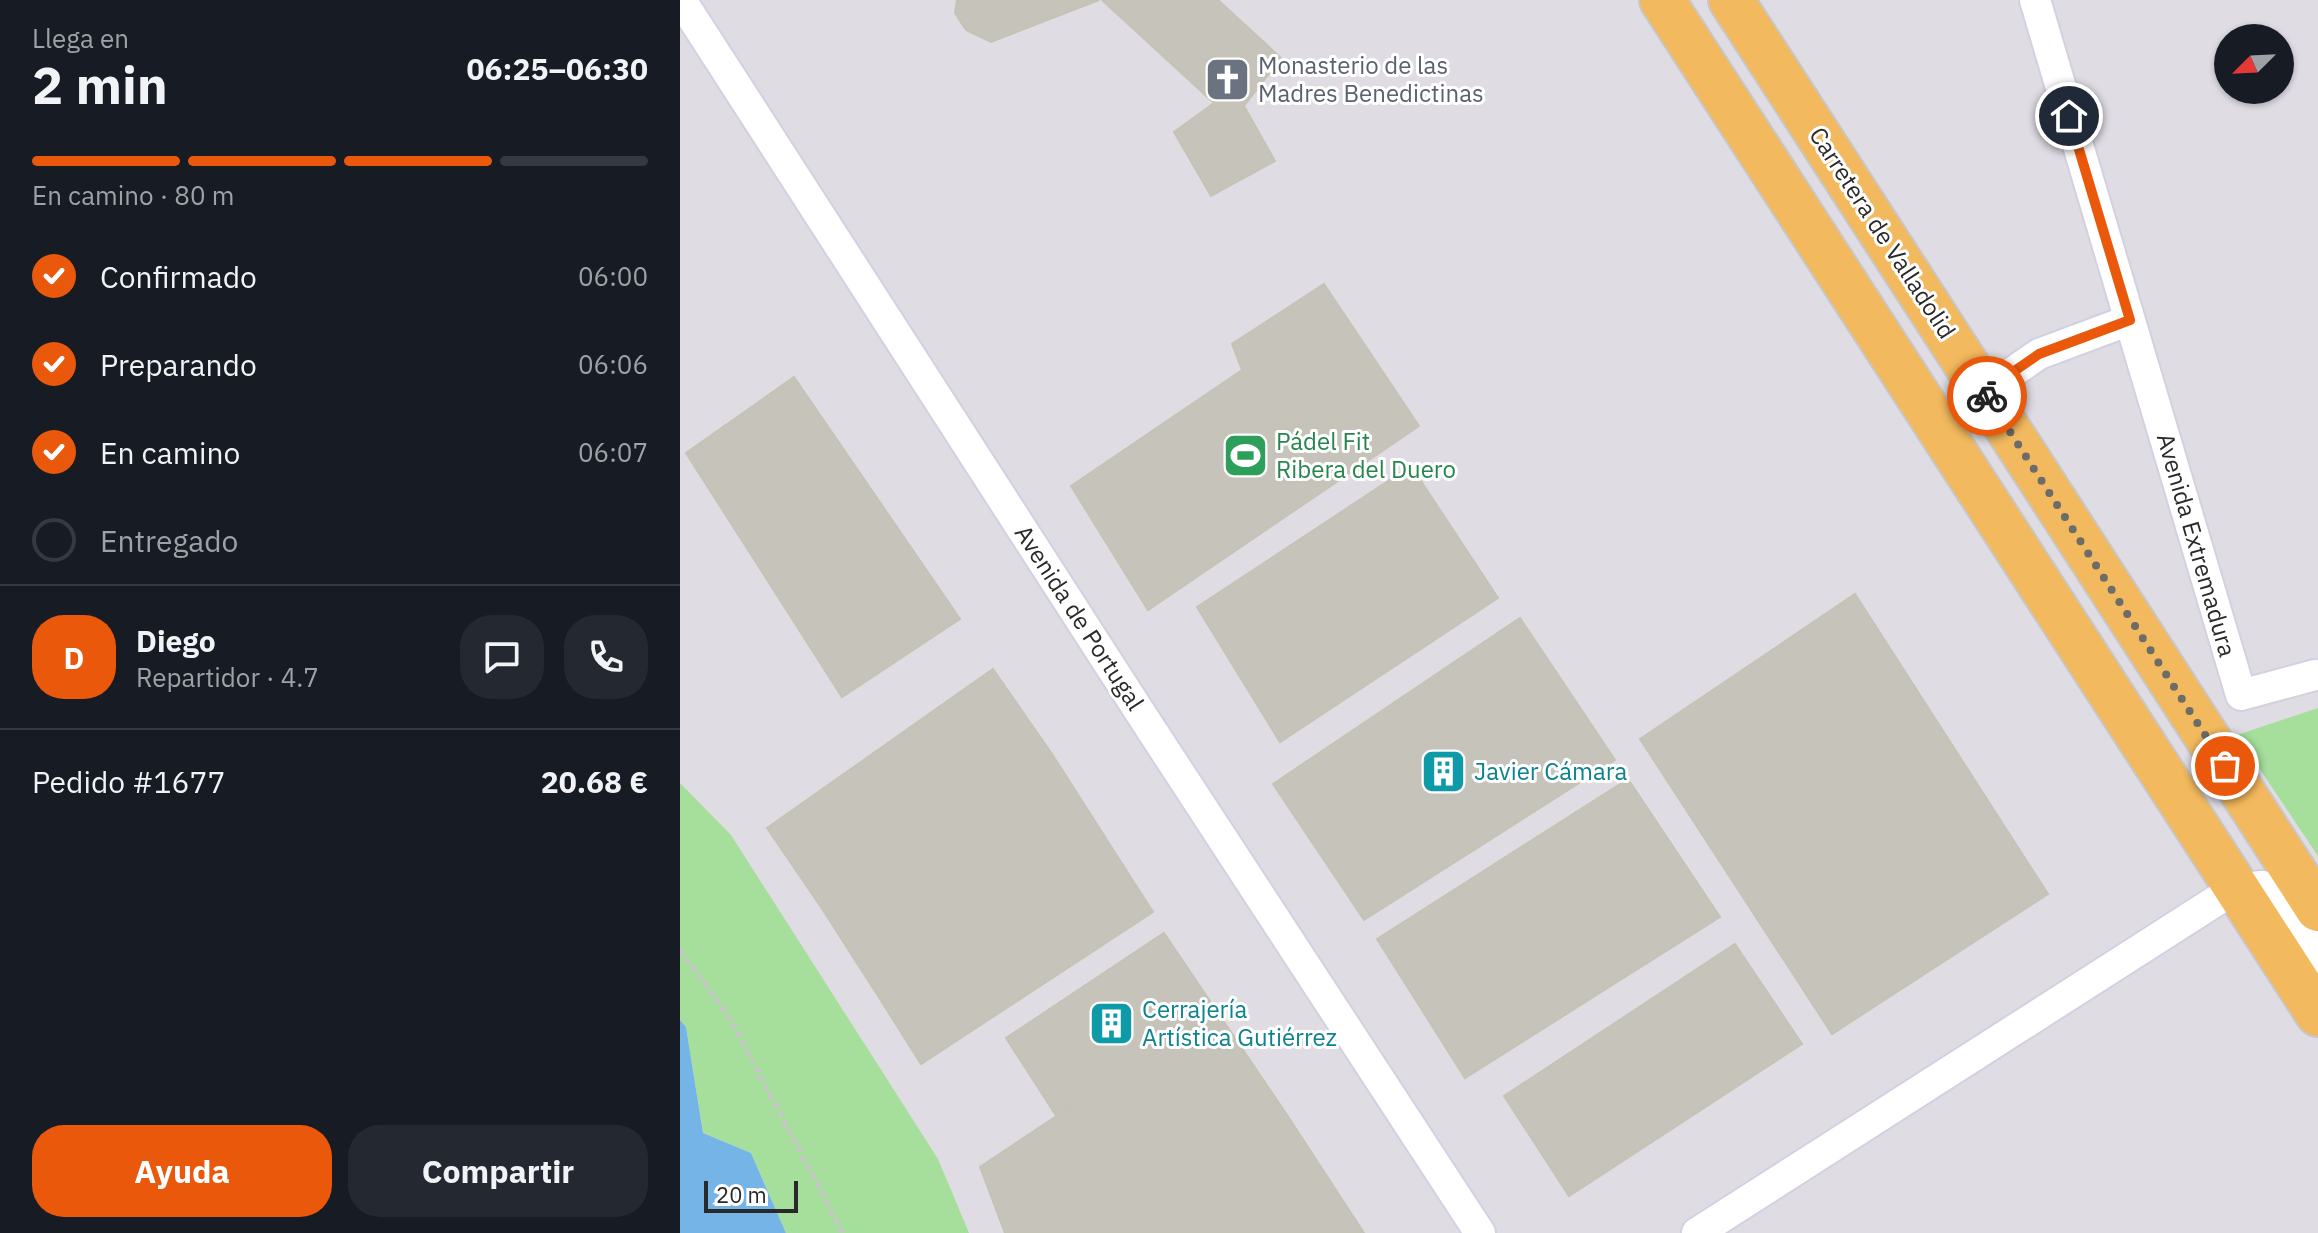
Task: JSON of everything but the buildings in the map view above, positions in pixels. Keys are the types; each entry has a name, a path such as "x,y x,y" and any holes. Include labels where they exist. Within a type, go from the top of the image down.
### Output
{"highway":[{"path":"1662,0 2318,1014"},
{"name":"Carretera de Valladolid","path":"1731,0 2318,909"}],"street":[{"name":"Avenida de Portugal","path":"681,0 1134,704 1480,1233"},
{"name":"Avenida Extremadura","path":"2035,0 2241,695 2315,675"},
{"path":"1984,392 2039,354 2130,320"},
{"path":"1697,1233 2236,888 2263,886 2277,897 2318,959"}],"path":[{"path":"680,950 729,1017 843,1233"}],"shaded area":[{"path":"680,0 2318,0 2318,1233 888,1233 680,885"}],"green space":[{"path":"2318,708 2318,856 2237,735"},
{"path":"680,783 731,835 938,1159 969,1233 786,1233 751,1153 703,1133 686,1027 680,1020"}],"water":[{"path":"680,1020 686,1027 703,1133 751,1153 786,1233 680,1233"}],"way so far":[{"path":"1987,396 2225,766"}],"place":[{"name":"Monasterio de las Madres Benedictinas","path":"1227,80"},
{"name":"Pádel Fit Ribera del Duero","path":"1245,456"},
{"name":"Javier Cámara","path":"1443,772"},
{"name":"Cerrajería Artística Gutiérrez","path":"1111,1024"}],"route":[{"path":"1987,396 1984,392 2039,354 2130,320 2069,116"}]}
